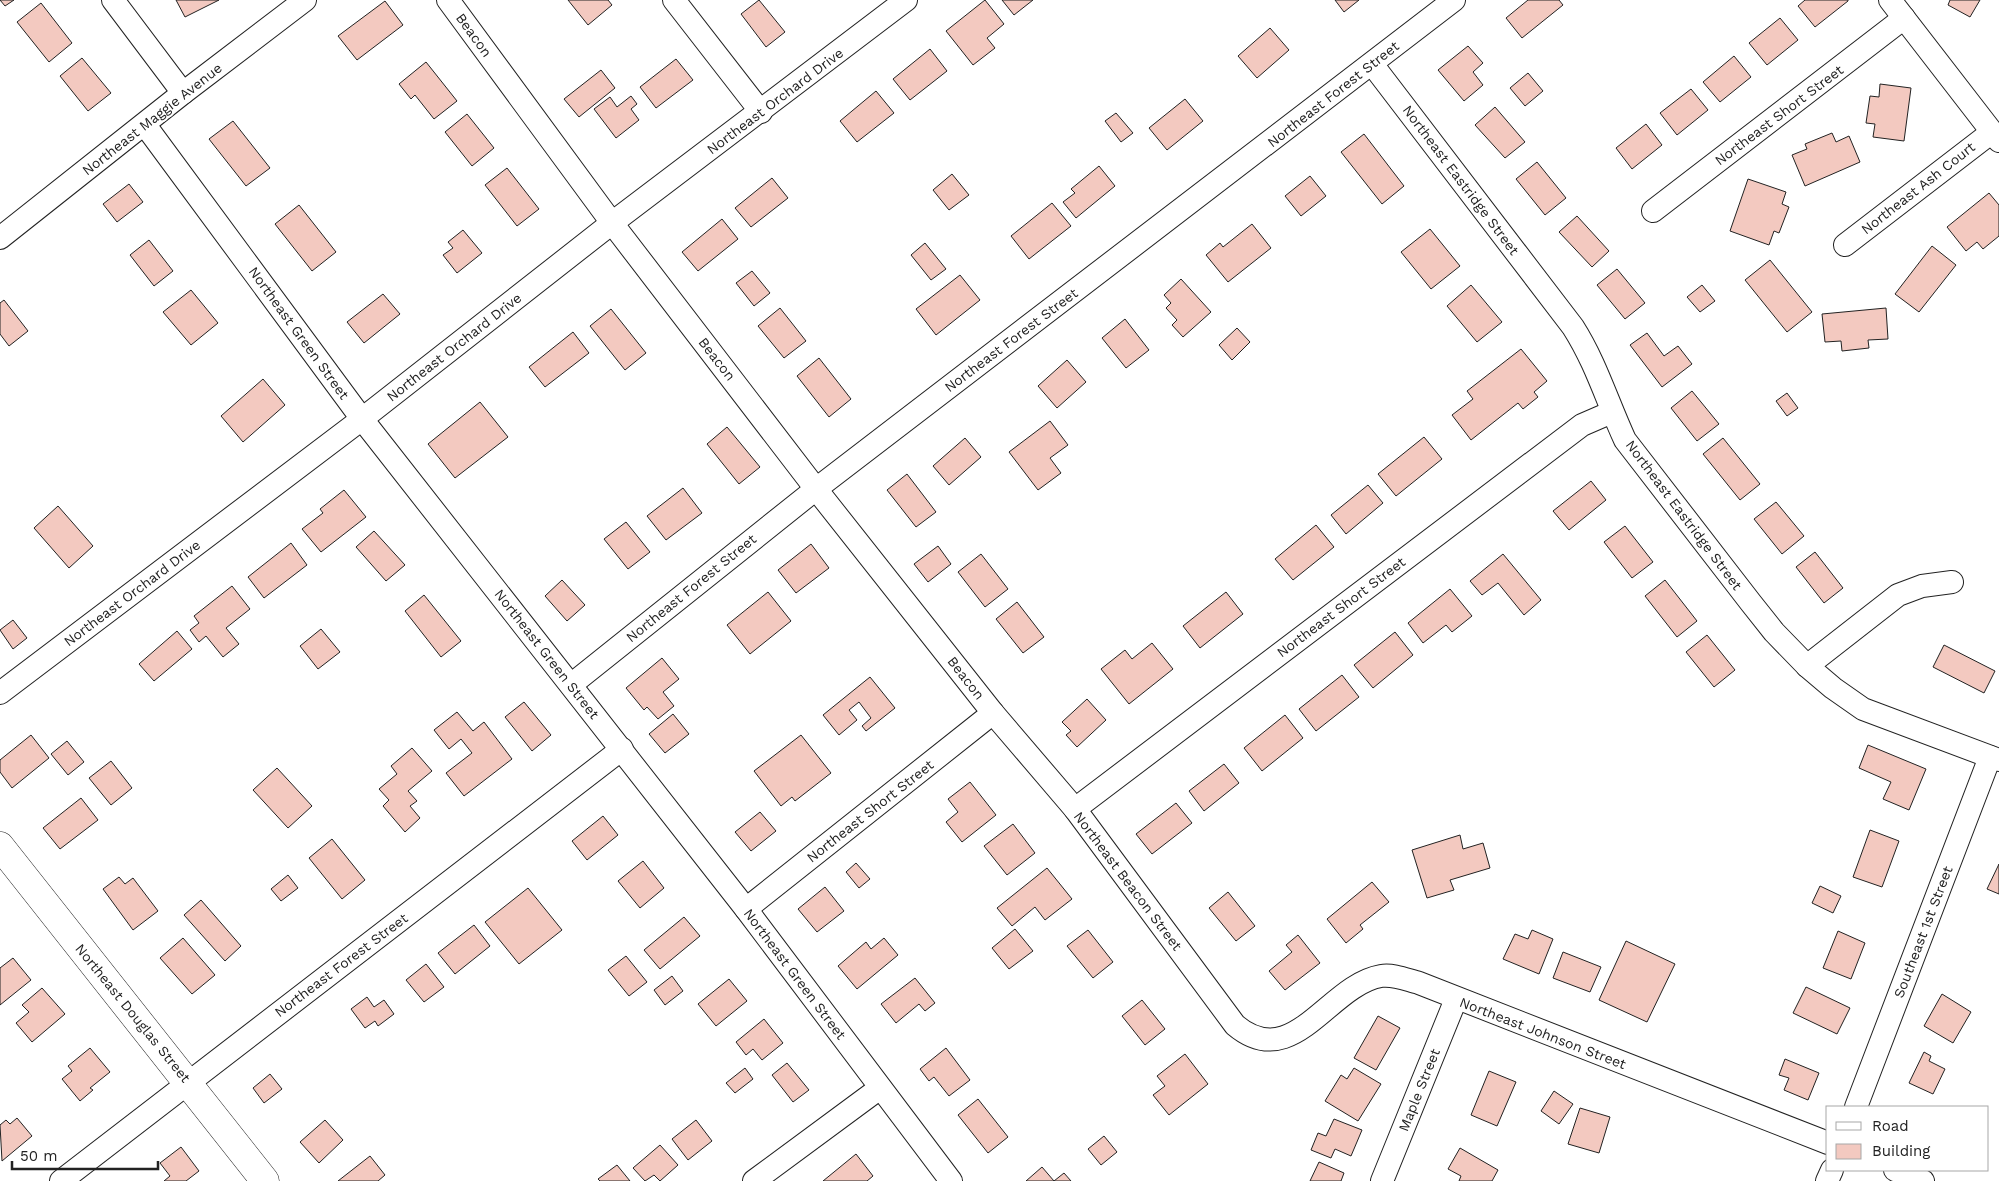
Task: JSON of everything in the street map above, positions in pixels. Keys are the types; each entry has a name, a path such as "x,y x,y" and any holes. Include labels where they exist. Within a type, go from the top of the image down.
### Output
{"main road":[{"name":"Northeast Douglas Street","path":"0,846 265,1181"}],"street":[{"path":"113,0 183,93"},
{"name":"Northeast Maggie Avenue","path":"0,238 183,93 305,0"},
{"name":"Beacon","path":"448,0 612,223 816,488 993,713"},
{"path":"674,0 761,112"},
{"name":"Northeast Orchard Drive","path":"0,693 362,419 612,223 761,112 906,0"},
{"name":"Northeast Forest Street","path":"572,684 816,488 1454,0"},
{"path":"1890,0 1995,136"},
{"name":"Northeast Short Street","path":"1653,211 1904,18"},
{"name":"Northeast Eastridge Street","path":"1372,64 1573,326 1591,355 1612,412 1625,440 1774,632 1807,666 1833,688 1863,709 1995,758"},
{"name":"Northeast Green Street","path":"145,125 362,419 572,684 746,909 952,1181"},
{"name":"Northeast Ash Court","path":"1845,245 1995,136"},
{"name":"Northeast Short Street","path":"1075,809 1582,425 1612,412"},
{"path":"1807,666 1898,594 1922,586 1952,582"},
{"name":"Northeast Short Street","path":"746,909 993,713"},
{"name":"Northeast Beacon Street","path":"993,713 1075,809 1235,1025 1248,1036 1267,1041"},
{"name":"Northeast Forest Street","path":"60,1181 622,749"},
{"name":"Southeast 1st Street","path":"1856,1106 1995,758"},
{"name":"Northeast Johnson Street","path":"1267,1041 1278,1039 1305,1026 1353,990 1380,976 1393,976 1419,983 1826,1142"},
{"name":"Maple Street","path":"1382,1181 1456,999"},
{"path":"754,1181 880,1088"},
{"path":"1897,1171 1922,1181"}],"building":[{"path":"0,0 14,0 5,6"},
{"path":"176,0 219,0 185,17"},
{"path":"568,0 608,0 612,5 588,25"},
{"path":"759,0 785,32 766,47 741,14"},
{"path":"985,0 1004,24 987,38 995,48 973,65 946,31"},
{"path":"1002,0 1033,0 1014,15"},
{"path":"1335,0 1359,0 1344,12"},
{"path":"1528,0 1559,0 1563,5 1522,38 1506,18"},
{"path":"1805,0 1848,1 1815,27 1798,6"},
{"path":"1950,0 1980,0 1970,17 1948,5"},
{"path":"385,1 403,25 357,60 338,36"},
{"path":"41,3 72,43 49,62 17,22"},
{"path":"1780,18 1798,40 1767,65 1749,43"},
{"path":"1270,28 1289,50 1257,78 1238,56"},
{"path":"1468,46 1483,63 1473,72 1483,85 1464,101 1438,70"},
{"path":"930,49 947,71 910,100 893,79"},
{"path":"1734,56 1751,77 1720,102 1703,82"},
{"path":"82,58 111,93 88,111 60,76"},
{"path":"676,59 693,80 656,108 640,87"},
{"path":"426,62 457,101 434,119 415,95 411,99 399,84"},
{"path":"601,70 615,88 579,117 564,99"},
{"path":"1528,73 1543,91 1525,106 1510,88"},
{"path":"1880,84 1911,88 1904,141 1873,137 1875,124 1866,123 1870,96 1879,97"},
{"path":"1691,89 1708,110 1677,135 1660,113"},
{"path":"876,91 894,113 857,142 840,121"},
{"path":"631,96 637,104 631,109 639,120 616,138 594,109 610,97 617,107"},
{"path":"1185,99 1203,121 1167,150 1149,128"},
{"path":"1495,107 1525,142 1505,158 1475,125"},
{"path":"1116,113 1133,133 1121,142 1105,121"},
{"path":"467,114 494,148 472,166 445,132"},
{"path":"233,121 270,168 246,186 209,139"},
{"path":"1646,124 1662,145 1632,169 1616,148"},
{"path":"1832,133 1836,142 1849,136 1860,162 1805,186 1792,155 1807,149 1805,144"},
{"path":"1364,134 1404,186 1382,204 1341,152"},
{"path":"1537,162 1566,198 1545,215 1516,179"},
{"path":"1099,166 1115,186 1076,218 1063,202 1075,193 1071,189"},
{"path":"507,168 539,209 517,226 485,185"},
{"path":"952,174 969,195 949,210 933,190"},
{"path":"1310,176 1326,196 1301,216 1285,196"},
{"path":"772,178 788,198 751,227 735,208"},
{"path":"1748,179 1786,192 1782,204 1789,207 1779,233 1774,231 1769,245 1730,231"},
{"path":"129,184 143,202 117,222 103,204"},
{"path":"1989,193 1999,205 1999,236 1983,249 1977,242 1966,251 1947,227"},
{"path":"1052,203 1071,226 1029,259 1011,236"},
{"path":"299,205 336,252 312,271 275,224"},
{"path":"1577,216 1609,251 1592,267 1559,232"},
{"path":"722,219 738,239 698,271 682,252"},
{"path":"1252,224 1271,248 1228,282 1206,255 1220,243 1223,247"},
{"path":"1430,229 1460,266 1431,289 1401,252"},
{"path":"463,230 482,253 457,273 443,255 453,248 448,242"},
{"path":"149,240 173,271 154,286 130,255"},
{"path":"925,243 946,269 931,280 911,255"},
{"path":"1932,246 1956,265 1919,312 1895,294"},
{"path":"1770,260 1812,312 1787,332 1745,280"},
{"path":"1617,269 1645,303 1625,319 1597,285"},
{"path":"752,271 770,293 754,306 736,283"},
{"path":"960,275 980,300 936,335 916,309"},
{"path":"1181,279 1211,312 1183,337 1172,325 1177,320 1166,308 1171,303 1164,295"},
{"path":"1471,285 1502,322 1477,342 1447,306"},
{"path":"1702,285 1715,301 1700,312 1687,297"},
{"path":"191,290 218,323 191,345 163,312"},
{"path":"383,294 400,314 364,343 347,322"},
{"path":"4,300 28,331 9,346 0,334 0,303"},
{"path":"780,308 806,341 784,358 758,326"},
{"path":"1886,308 1888,339 1868,340 1869,348 1842,351 1841,341 1825,342 1822,314"},
{"path":"611,309 646,353 625,370 590,326"},
{"path":"1125,319 1149,350 1126,368 1102,338"},
{"path":"1237,328 1250,342 1232,360 1219,345"},
{"path":"573,332 589,353 545,387 529,367"},
{"path":"1647,333 1664,356 1678,346 1692,364 1662,387 1630,345"},
{"path":"1521,349 1547,381 1534,392 1538,397 1523,409 1518,403 1471,440 1452,415 1473,399 1467,391"},
{"path":"819,358 851,399 829,417 797,376"},
{"path":"1067,360 1086,382 1057,408 1038,386"},
{"path":"263,379 285,405 243,442 221,416"},
{"path":"1692,391 1719,424 1697,441 1671,408"},
{"path":"1787,393 1798,408 1787,416 1776,401"},
{"path":"480,402 508,437 455,478 428,444"},
{"path":"1050,421 1068,445 1050,458 1061,473 1038,490 1009,452"},
{"path":"727,427 760,467 739,484 707,444"},
{"path":"1424,437 1442,459 1396,496 1378,474"},
{"path":"965,438 981,457 949,485 933,466"},
{"path":"1723,438 1760,484 1740,500 1703,454"},
{"path":"907,474 936,512 916,527 887,490"},
{"path":"1591,481 1606,500 1569,530 1553,511"},
{"path":"1368,485 1383,503 1346,534 1331,515"},
{"path":"683,488 702,513 666,540 647,516"},
{"path":"344,490 366,517 321,552 302,529 323,513 320,509"},
{"path":"1776,502 1804,536 1782,554 1754,519"},
{"path":"58,506 93,546 69,568 34,528"},
{"path":"626,522 650,552 628,569 604,539"},
{"path":"1316,525 1334,547 1293,580 1275,559"},
{"path":"1625,526 1653,562 1632,578 1604,542"},
{"path":"374,531 405,565 386,581 356,547"},
{"path":"291,543 307,565 264,598 248,577"},
{"path":"811,544 829,568 796,593 778,570"},
{"path":"938,546 951,564 928,582 914,564"},
{"path":"1815,552 1843,588 1824,603 1796,567"},
{"path":"981,554 1008,589 985,607 958,572"},
{"path":"1503,554 1541,600 1524,615 1498,583 1482,595 1470,581"},
{"path":"562,580 585,605 567,621 545,596"},
{"path":"1665,580 1697,621 1677,637 1645,596"},
{"path":"232,586 250,609 226,628 239,644 223,657 206,636 199,642 190,630 199,623 194,616"},
{"path":"1450,589 1472,616 1452,632 1446,625 1423,643 1408,623"},
{"path":"768,592 791,621 750,654 727,625"},
{"path":"1226,592 1243,614 1200,648 1183,626"},
{"path":"424,595 461,641 441,657 405,611"},
{"path":"1017,602 1044,637 1023,653 996,619"},
{"path":"13,620 27,638 13,649 0,630"},
{"path":"321,629 340,652 318,669 300,646"},
{"path":"177,631 192,649 154,681 139,664"},
{"path":"1395,632 1413,655 1373,688 1354,665"},
{"path":"1707,635 1735,670 1714,687 1686,652"},
{"path":"1152,643 1173,669 1129,704 1101,669 1125,650 1132,659"},
{"path":"1944,645 1995,671 1984,693 1933,667"},
{"path":"662,658 679,679 663,692 674,706 658,719 647,707 644,710 626,688"},
{"path":"1342,675 1359,697 1316,731 1299,709"},
{"path":"870,677 895,708 866,731 862,726 871,718 859,702 849,710 857,720 839,735 823,715"},
{"path":"1087,699 1106,720 1077,747 1066,735 1071,731 1062,722"},
{"path":"524,702 551,735 532,751 505,717"},
{"path":"457,712 473,731 484,722 512,759 464,796 446,773 472,753 461,739 449,749 434,730"},
{"path":"673,714 689,734 665,753 649,734"},
{"path":"1285,715 1303,738 1262,771 1244,748"},
{"path":"31,735 49,758 12,788 0,772 0,760"},
{"path":"801,735 831,773 795,801 792,797 781,806 754,771"},
{"path":"67,741 84,762 68,775 51,754"},
{"path":"1868,745 1926,769 1909,810 1883,799 1891,782 1859,768"},
{"path":"412,748 432,771 408,791 417,801 410,806 420,818 405,832 383,806 389,800 379,789 397,774 391,766"},
{"path":"111,761 132,788 111,805 89,778"},
{"path":"1224,764 1239,783 1204,811 1189,791"},
{"path":"277,768 312,806 288,828 253,790"},
{"path":"970,782 996,815 962,842 946,822 958,812 948,799"},
{"path":"81,798 98,820 60,849 43,828"},
{"path":"1176,803 1192,823 1152,854 1136,834"},
{"path":"760,812 776,831 751,851 735,832"},
{"path":"603,816 618,835 587,860 572,841"},
{"path":"1013,824 1035,853 1007,875 984,846"},
{"path":"1870,830 1899,841 1882,887 1853,877"},
{"path":"1460,835 1463,849 1483,843 1490,868 1450,880 1454,890 1427,898 1412,850"},
{"path":"332,839 365,880 342,899 309,858"},
{"path":"643,861 664,888 640,908 618,881"},
{"path":"856,863 870,879 859,888 846,872"},
{"path":"1999,864 1999,894 1987,889"},
{"path":"1047,868 1072,899 1045,920 1035,907 1012,926 997,908"},
{"path":"288,875 298,888 281,901 271,889"},
{"path":"119,877 125,884 133,878 158,911 133,930 103,889"},
{"path":"1372,882 1389,902 1360,925 1363,929 1346,943 1327,919"},
{"path":"1820,886 1841,896 1833,913 1812,903"},
{"path":"825,887 844,911 817,932 798,909"},
{"path":"528,888 562,930 519,964 485,922"},
{"path":"1228,892 1255,926 1236,941 1209,908"},
{"path":"201,900 241,946 225,961 184,915"},
{"path":"684,917 700,936 660,969 644,950"},
{"path":"474,925 490,946 455,974 438,953"},
{"path":"1015,929 1033,951 1009,969 992,948"},
{"path":"1088,930 1113,962 1093,978 1067,946"},
{"path":"1532,930 1553,939 1539,974 1503,959 1515,934 1528,939"},
{"path":"1838,931 1865,943 1851,979 1823,968"},
{"path":"1298,935 1320,963 1285,990 1269,971 1292,952 1286,945"},
{"path":"183,938 215,975 192,994 160,958"},
{"path":"884,938 898,955 857,989 838,966 866,942 871,949"},
{"path":"1626,941 1675,964 1647,1022 1599,1000"},
{"path":"1563,952 1601,967 1590,992 1553,978"},
{"path":"626,956 647,982 629,996 608,970"},
{"path":"13,958 31,980 0,1005 0,968"},
{"path":"426,964 444,987 424,1002 406,980"},
{"path":"672,976 683,991 665,1005 654,990"},
{"path":"915,978 935,1003 925,1011 919,1004 896,1023 881,1004"},
{"path":"729,979 747,1001 716,1026 698,1004"},
{"path":"1806,987 1850,1008 1837,1034 1793,1013"},
{"path":"42,988 65,1014 32,1042 16,1023 29,1012 22,1005"},
{"path":"1942,994 1971,1012 1953,1043 1924,1026"},
{"path":"367,997 374,1007 384,1000 394,1014 378,1026 375,1021 365,1028 351,1009"},
{"path":"1142,1000 1165,1029 1145,1045 1122,1016"},
{"path":"1378,1016 1400,1028 1376,1070 1354,1058"},
{"path":"764,1019 783,1043 762,1060 753,1049 746,1055 736,1042"},
{"path":"90,1048 110,1072 90,1088 93,1090 80,1101 62,1079 72,1071 68,1066"},
{"path":"946,1048 970,1080 949,1096 934,1077 929,1081 920,1069"},
{"path":"1924,1052 1931,1056 1929,1061 1945,1069 1933,1094 1909,1083"},
{"path":"1185,1054 1208,1084 1169,1115 1153,1095 1165,1086 1157,1076"},
{"path":"1785,1059 1819,1073 1808,1100 1784,1090 1789,1078 1779,1075"},
{"path":"787,1063 809,1090 793,1102 772,1075"},
{"path":"745,1068 753,1079 735,1093 726,1083"},
{"path":"1354,1068 1381,1084 1358,1121 1325,1101 1341,1075 1347,1079"},
{"path":"1489,1071 1516,1082 1497,1126 1471,1115"},
{"path":"270,1074 282,1089 264,1103 253,1088"},
{"path":"1554,1091 1573,1104 1559,1124 1541,1111"},
{"path":"978,1099 1008,1137 988,1153 958,1115"},
{"path":"1580,1108 1610,1117 1599,1153 1568,1144"},
{"path":"17,1118 32,1136 2,1161 0,1125 6,1120 10,1124"},
{"path":"1334,1119 1362,1130 1351,1156 1335,1149 1331,1158 1311,1150 1318,1133 1326,1136"},
{"path":"325,1120 343,1140 319,1163 300,1142"},
{"path":"696,1120 712,1141 688,1160 672,1139"},
{"path":"1104,1136 1117,1152 1101,1165 1088,1149"},
{"path":"660,1145 678,1165 660,1181 654,1175 645,1181 633,1168"},
{"path":"181,1147 199,1171 186,1181 164,1181 170,1176 160,1163"},
{"path":"1460,1148 1498,1170 1492,1181 1459,1181 1461,1176 1448,1169"},
{"path":"856,1154 873,1176 867,1181 823,1181"},
{"path":"370,1156 385,1175 378,1181 338,1181"},
{"path":"1319,1162 1344,1173 1341,1181 1310,1181"},
{"path":"617,1165 630,1181 600,1181 598,1179"},
{"path":"1042,1167 1054,1181 1026,1181"},
{"path":"1064,1173 1071,1181 1054,1181"}]}
